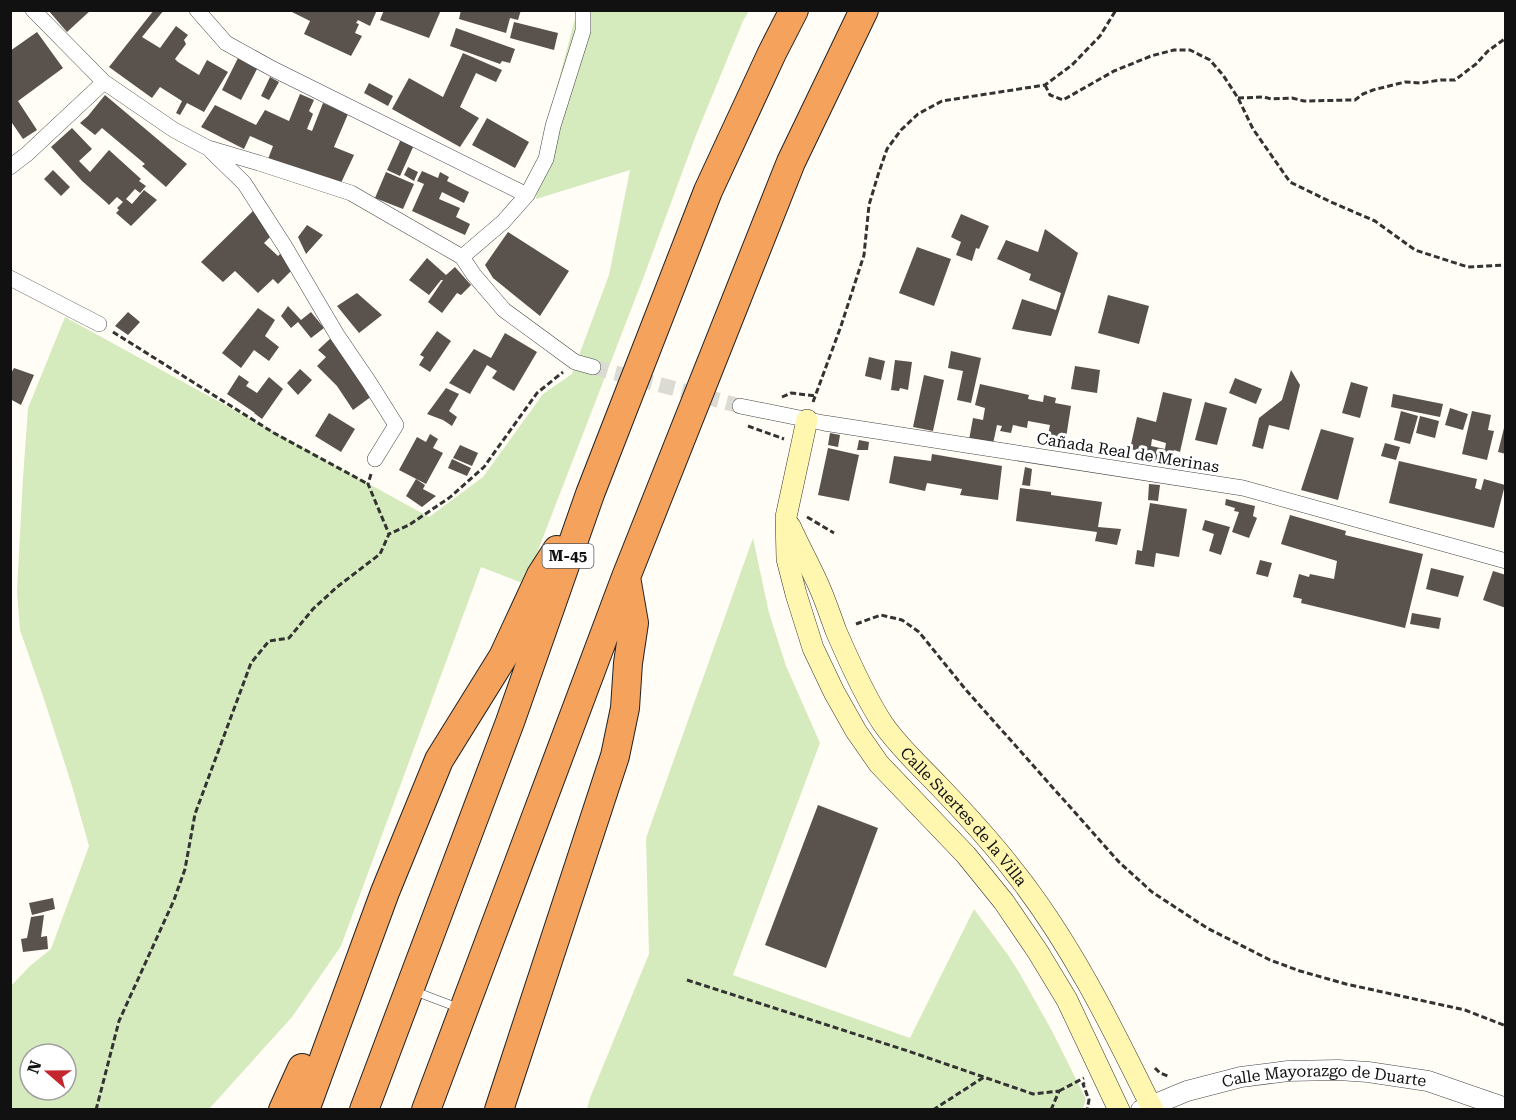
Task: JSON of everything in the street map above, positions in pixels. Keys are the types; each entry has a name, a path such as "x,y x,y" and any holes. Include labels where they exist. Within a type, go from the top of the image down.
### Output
{"highway":[{"name":"M-45","path":"364,1110 506,733 590,494 708,191 794,10"},
{"path":"426,1110 626,577 791,162 864,10"},
{"path":"305,1110 385,892 439,760 503,657 541,575 590,494"},
{"path":"499,1110 615,756 625,708 634,623 626,577"},
{"path":"283,1110 385,892"},
{"path":"488,1110 564,911"}],"main road":[{"name":"Calle Suertes de la Villa","path":"807,420 786,518 787,560 813,648 856,731 879,764 966,855 1004,902 1038,952 1067,1000 1119,1110"},
{"name":"Calle Suertes de la Villa","path":"786,518 818,584 836,631 883,723 896,741 961,809 1014,870 1051,922 1100,1005 1149,1108"}],"street":[{"path":"33,10 104,82 174,130 208,148 351,193 462,257 504,310 575,362 593,367"},
{"path":"197,10 226,42 273,69 527,195"},
{"path":"462,257 502,222 527,195 546,159 553,126 583,31 583,10"},
{"path":"10,167 104,82"},
{"path":"208,148 244,183 284,244 337,335 396,425 375,459"},
{"path":"10,278 99,324"},
{"name":"Cañada Real de Merinas","path":"740,406 807,420 1243,488 1506,561"},
{"name":"Calle Mayorazgo de Duarte","path":"1149,1108 1187,1091 1241,1077 1288,1071 1338,1070 1428,1081 1506,1108"}],"lane":[{"path":"409,989 463,1010"}],"path":[{"path":"807,420 864,255 869,205 887,149 901,130 918,114 942,101 1044,85 1072,65 1100,36 1116,10"},
{"path":"1238,98 1292,98 1304,101 1355,100 1373,90 1399,83 1455,80 1506,38"},
{"path":"1044,85 1050,95 1063,100 1114,70 1151,57 1174,51 1190,50 1210,60 1223,75 1238,98 1252,129 1290,182 1376,221 1415,250 1468,267 1506,265"},
{"path":"99,324 274,434 368,484"},
{"path":"96,1110 119,1021 178,890 185,869 195,814 251,663 269,642 289,638 313,609 380,554 389,534 409,525 449,498 484,467 537,393 575,362"},
{"path":"742,424 791,441"},
{"path":"375,459 368,484 389,534"},
{"path":"856,624 881,615 902,620 919,632 966,690 1119,862 1152,892 1207,928 1270,960 1300,971 1346,984 1465,1010 1506,1026"},
{"path":"687,980 1033,1094 1059,1092 1086,1076"},
{"path":"933,1110 984,1077"},
{"path":"1087,1110 1089,1100 1083,1084 1089,1080"},
{"path":"1051,1110 1059,1092"}],"green space":[{"path":"577,11 749,11 696,135 525,584 481,567 341,946 292,1017 209,1109 11,1109 10,987 30,966 51,949 89,846 72,786 20,630 17,591 28,408 65,317 429,517 483,477 543,394 572,374 609,275 630,170 536,199 541,147"},
{"path":"753,538 769,613 786,666 820,743 733,975 910,1038 974,909 1008,955 1052,1031 1086,1099 1083,1109 587,1109 649,954 646,838"}],"building":[{"path":"48,10 91,10 67,32"},
{"path":"154,10 164,10 142,37 160,48 176,26 188,35 184,40 186,44 175,59 178,62 199,75 207,60 228,72 204,112 187,103 180,115 176,113 182,101 160,87 152,98 109,67"},
{"path":"293,10 333,12 334,10 377,10 370,26 358,20 356,23 359,24 355,33 362,36 351,56 304,34 310,21 292,12"},
{"path":"384,10 441,10 429,38 380,20"},
{"path":"461,10 521,10 518,20 510,18 506,33 459,19"},
{"path":"514,22 558,33 554,50 510,38"},
{"path":"456,28 515,49 510,63 502,61 500,64 450,46"},
{"path":"37,32 63,68 18,101 37,130 23,139 10,120 10,51"},
{"path":"463,53 502,70 496,82 476,73 460,107 479,118 460,147 392,109 409,78 443,97"},
{"path":"238,58 257,69 241,100 222,90"},
{"path":"270,77 279,82 269,100 261,96"},
{"path":"369,83 393,96 388,106 364,93"},
{"path":"300,94 314,100 309,111 313,114 307,129 312,131 323,103 348,114 334,147 354,155 341,183 268,159 273,146 250,136 244,149 201,127 215,105 256,125 265,110 289,121"},
{"path":"105,95 187,164 166,187 142,166 145,164 102,128 95,135 80,123"},
{"path":"487,118 529,142 515,168 472,145"},
{"path":"72,128 92,149 79,161 90,172 109,150 146,186 140,193 135,189 126,199 132,204 144,190 157,200 131,226 116,213 119,210 117,208 123,202 117,197 109,205 82,181 51,147"},
{"path":"401,139 414,145 400,176 387,170"},
{"path":"408,167 418,172 414,181 404,175"},
{"path":"53,170 70,187 61,196 44,179"},
{"path":"422,171 438,178 440,172 449,177 447,181 469,192 464,203 442,192 439,199 460,208 456,217 470,224 465,235 412,211 424,184 417,181"},
{"path":"386,172 414,184 403,209 375,198"},
{"path":"255,209 273,234 264,243 278,256 283,251 293,269 278,284 273,279 258,293 235,271 223,282 201,262"},
{"path":"961,214 989,226 979,249 976,248 972,261 956,255 961,242 951,237"},
{"path":"307,225 323,235 306,254 298,237"},
{"path":"1045,229 1078,253 1051,336 1012,329 1022,299 1056,310 1061,293 1029,280 1031,274 997,259 1006,240 1038,252"},
{"path":"508,232 569,271 540,316 493,278 485,265"},
{"path":"917,247 951,259 934,306 899,293"},
{"path":"427,258 446,275 455,267 471,285 461,295 457,293 442,313 428,302 443,280 429,295 409,280"},
{"path":"357,293 382,315 359,333 337,306"},
{"path":"1108,295 1149,306 1139,344 1098,333"},
{"path":"288,306 301,320 311,312 324,328 311,338 298,322 291,328 281,316"},
{"path":"258,308 275,320 265,336 279,347 269,361 254,350 241,368 222,353"},
{"path":"128,312 140,322 128,335 115,326"},
{"path":"437,331 451,341 430,372 419,365 424,357 420,355"},
{"path":"505,333 537,352 514,391 492,378 497,371 487,365 470,394 449,383 474,349 491,358"},
{"path":"332,337 372,396 353,410 337,386 317,366 326,357 318,350"},
{"path":"951,351 981,358 971,403 957,400 963,371 948,368"},
{"path":"869,357 885,361 881,380 865,376"},
{"path":"895,360 912,362 908,390 900,388 899,391 891,390"},
{"path":"1075,366 1100,370 1097,393 1071,389"},
{"path":"14,368 34,375 21,405 10,399 10,375"},
{"path":"300,369 312,380 298,395 287,383"},
{"path":"1291,370 1300,385 1289,430 1269,425 1263,449 1252,446 1259,418 1282,400"},
{"path":"239,375 249,382 246,386 257,393 269,377 283,389 262,419 227,394"},
{"path":"924,375 944,380 933,431 913,427"},
{"path":"1235,378 1262,389 1256,404 1229,393"},
{"path":"1351,382 1368,387 1360,418 1342,413"},
{"path":"980,384 1029,395 1028,399 1043,402 1044,395 1056,398 1055,403 1071,406 1066,438 1048,435 1050,425 1028,421 1027,428 1013,425 1011,433 1000,431 1002,426 997,425 993,444 969,440 973,418 983,420 985,408 975,405"},
{"path":"446,388 459,394 449,411 457,417 452,426 427,414"},
{"path":"1163,392 1192,399 1180,452 1174,450 1171,465 1148,461 1149,453 1130,449 1137,417 1156,422","holes":["1152,439 1166,443 1165,449 1151,446"]},
{"path":"1393,394 1443,404 1440,417 1391,407"},
{"path":"1205,402 1227,408 1217,445 1195,440"},
{"path":"1450,408 1468,414 1463,430 1445,425"},
{"path":"1401,411 1418,416 1410,444 1394,440"},
{"path":"1472,411 1491,415 1488,430 1494,431 1487,460 1462,454"},
{"path":"329,413 355,429 341,452 315,436"},
{"path":"1420,416 1439,421 1435,438 1416,433"},
{"path":"1506,425 1506,454 1498,452"},
{"path":"1321,429 1354,438 1338,500 1301,490"},
{"path":"830,433 840,435 838,447 828,445"},
{"path":"430,434 438,439 433,448 443,453 426,484 399,470 417,437 426,442"},
{"path":"859,440 869,442 868,450 857,450"},
{"path":"1385,443 1400,447 1396,460 1381,456"},
{"path":"460,445 478,453 472,466 453,458"},
{"path":"828,448 859,455 849,501 818,495"},
{"path":"932,454 1002,466 998,500 960,495 962,489 927,483 925,491 889,483 894,456 931,461"},
{"path":"452,459 471,468 467,476 448,468"},
{"path":"1399,461 1477,479 1475,488 1481,490 1484,479 1505,485 1494,528 1389,503"},
{"path":"1025,467 1032,469 1030,486 1022,485"},
{"path":"416,479 425,485 423,489 436,496 422,507 406,496"},
{"path":"1149,484 1160,485 1158,501 1148,500"},
{"path":"1020,488 1102,502 1098,527 1121,529 1117,545 1095,541 1097,532 1016,521"},
{"path":"1226,499 1255,506 1253,516 1257,518 1249,538 1232,532 1239,512 1225,505"},
{"path":"1150,503 1187,509 1179,557 1156,553 1154,567 1135,564 1137,550 1142,551"},
{"path":"1290,515 1346,531 1345,535 1423,554 1405,628 1301,603 1302,599 1293,597 1299,574 1334,579 1337,561 1281,544"},
{"path":"1205,520 1230,527 1221,555 1209,551 1214,534 1202,530"},
{"path":"1260,560 1272,563 1268,577 1256,574"},
{"path":"1431,568 1464,576 1458,597 1426,589"},
{"path":"1493,571 1506,575 1506,608 1483,600"},
{"path":"1412,613 1441,618 1439,629 1410,624"},
{"path":"818,805 878,828 826,968 765,945"},
{"path":"53,898 55,909 32,915 29,903"},
{"path":"44,915 41,937 47,936 48,949 23,952 21,939 27,938 31,917"}],"tunnel":[{"path":"593,367 740,406"}]}
